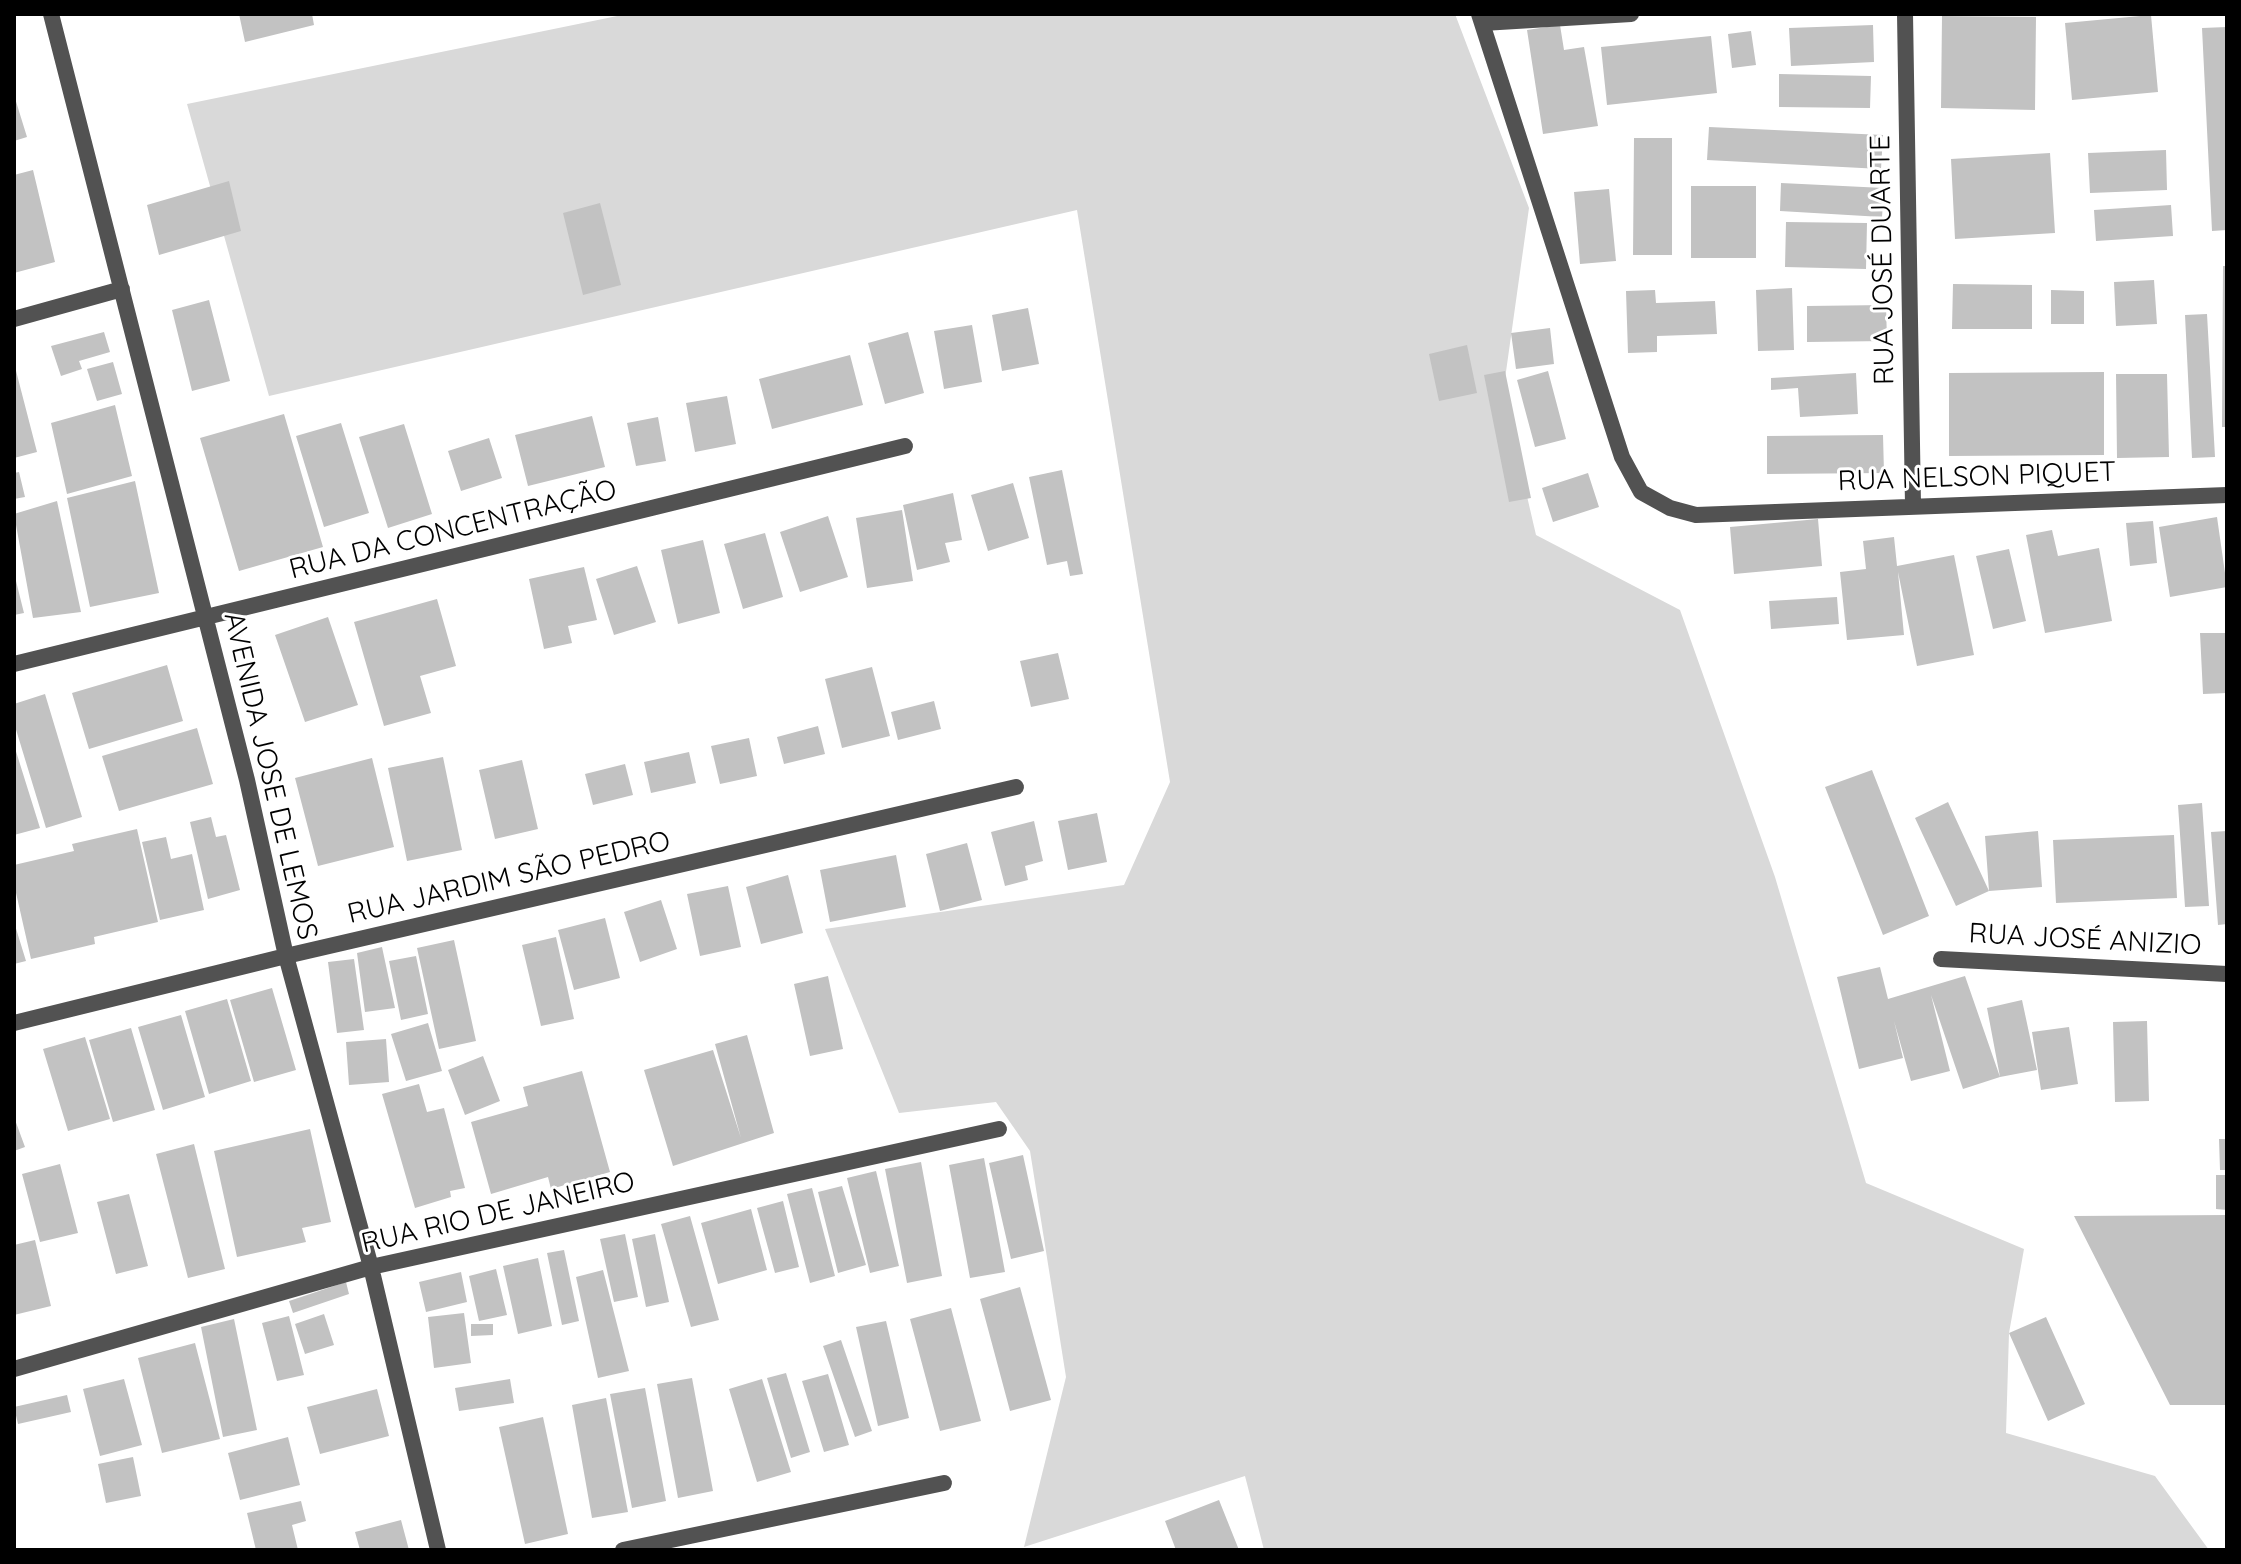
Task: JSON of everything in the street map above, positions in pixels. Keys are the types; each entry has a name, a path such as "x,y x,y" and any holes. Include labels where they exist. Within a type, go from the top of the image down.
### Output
{"street":[{"name":"AVENIDA JOSE DE LEMOS","path":"51,14 247,780 286,956 371,1267 438,1550"},
{"path":"1481,19 1631,14"},
{"name":"RUA JOSÉ DUARTE","path":"1905,14 1913,505"},
{"name":"RUA NELSON PIQUET","path":"1481,19 1622,457 1641,492 1670,508 1696,515 2227,495"},
{"path":"14,319 122,289"},
{"name":"RUA DA CONCENTRAÇÃO","path":"14,664 905,446"},
{"name":"RUA JARDIM SÃO PEDRO","path":"14,1023 286,956 1016,787"},
{"name":"RUA JOSÉ ANIZIO","path":"1941,959 2227,974"},
{"name":"RUA RIO DE JANEIRO","path":"14,1369 371,1267 999,1129"},
{"path":"623,1550 944,1483"}],"shaded area":[{"path":"627,14 1455,14 1529,208 1503,393 1536,535 1680,610 1775,877 1866,1183 2024,1249 2009,1333 2006,1433 2155,1476 2209,1550 1264,1550 1245,1476 1024,1547 1066,1377 1030,1151 996,1102 899,1113 825,929 1124,885 1170,782 1077,210 269,396 187,104"}],"building":[{"path":"239,14 312,14 314,25 245,42"},
{"path":"2151,15 2158,92 2072,100 2065,23"},
{"path":"1942,16 2036,17 2035,110 1941,108"},
{"path":"1560,25 1564,50 1584,47 1598,126 1543,134 1527,30"},
{"path":"1873,25 1874,62 1791,66 1789,28"},
{"path":"2227,27 2227,230 2212,231 2202,28"},
{"path":"1751,31 1756,65 1732,68 1728,34"},
{"path":"1711,36 1717,93 1607,105 1601,47"},
{"path":"1779,74 1871,76 1870,108 1779,107"},
{"path":"14,95 27,137 14,141"},
{"path":"1709,127 1883,135 1881,169 1707,160"},
{"path":"1634,138 1672,138 1672,255 1633,255"},
{"path":"2166,150 2167,190 2090,193 2088,153"},
{"path":"2050,153 2055,233 1955,239 1951,159"},
{"path":"33,170 55,262 14,273 14,175"},
{"path":"229,181 241,231 159,255 147,205"},
{"path":"1781,183 1884,188 1882,217 1780,211"},
{"path":"1691,186 1756,186 1756,258 1691,258"},
{"path":"1609,189 1616,261 1580,264 1574,192"},
{"path":"600,203 621,285 583,295 563,213"},
{"path":"2171,205 2173,236 2096,241 2094,210"},
{"path":"1786,222 1867,223 1866,269 1785,267"},
{"path":"2223,266 2227,266 2227,427 2222,427"},
{"path":"2154,280 2157,324 2116,326 2114,282"},
{"path":"1953,284 2032,285 2032,329 1952,329"},
{"path":"1792,288 1794,350 1758,351 1756,290"},
{"path":"1655,290 1656,303 1715,301 1717,334 1657,336 1657,352 1628,353 1626,291"},
{"path":"2051,290 2084,291 2084,324 2051,324"},
{"path":"209,300 230,381 192,391 172,310"},
{"path":"1886,305 1887,341 1807,342 1807,306"},
{"path":"1028,308 1039,364 1002,371 992,315"},
{"path":"2207,314 2215,457 2192,458 2185,315"},
{"path":"972,325 982,382 944,389 934,331"},
{"path":"1550,328 1554,364 1516,369 1511,333"},
{"path":"104,332 110,352 79,361 82,369 61,376 51,346"},
{"path":"908,332 924,393 885,404 868,343"},
{"path":"1467,345 1477,393 1439,401 1429,354"},
{"path":"850,355 863,405 772,429 759,379"},
{"path":"113,362 122,394 97,401 87,369"},
{"path":"14,363 37,452 14,458"},
{"path":"1505,371 1531,498 1509,502 1484,375"},
{"path":"1548,371 1566,439 1535,447 1517,380"},
{"path":"2104,372 2104,455 1949,456 1949,373"},
{"path":"1856,373 1858,414 1800,417 1798,388 1771,390 1771,378"},
{"path":"2116,374 2167,374 2169,457 2117,458"},
{"path":"727,396 736,444 695,452 686,403"},
{"path":"115,405 132,476 67,494 51,423"},
{"path":"284,414 323,547 239,571 200,438"},
{"path":"592,416 605,467 528,486 515,435"},
{"path":"658,417 666,461 636,466 627,423"},
{"path":"341,423 369,513 324,527 296,436"},
{"path":"404,424 432,514 388,528 359,437"},
{"path":"1883,435 1884,473 1767,474 1767,436"},
{"path":"489,438 502,478 461,491 448,451"},
{"path":"1062,470 1083,574 1070,576 1067,561 1047,565 1029,477"},
{"path":"19,472 25,497 14,499 14,473"},
{"path":"1588,473 1599,507 1553,522 1542,488"},
{"path":"135,481 159,593 90,607 67,498"},
{"path":"1013,483 1029,538 988,551 971,495"},
{"path":"953,493 962,540 945,543 950,562 917,570 903,505"},
{"path":"57,501 81,612 33,618 14,514"},
{"path":"902,510 913,581 867,588 856,518"},
{"path":"828,516 848,577 800,592 780,532"},
{"path":"2217,517 2227,587 2170,597 2159,527"},
{"path":"1818,519 1822,566 1734,574 1730,527"},
{"path":"2153,521 2157,563 2130,566 2126,523"},
{"path":"2052,530 2058,556 2099,548 2112,621 2045,633 2026,535"},
{"path":"765,533 783,597 743,609 724,544"},
{"path":"1894,537 1897,566 1954,555 1974,655 1917,666 1898,572 1904,635 1847,640 1840,572 1866,569 1863,541"},
{"path":"703,540 720,613 678,624 661,550"},
{"path":"2009,549 2026,621 1993,629 1976,556"},
{"path":"637,566 656,622 614,635 596,579"},
{"path":"584,567 597,620 568,626 572,643 544,649 529,579"},
{"path":"14,573 24,613 14,615"},
{"path":"1837,597 1839,624 1771,629 1769,601"},
{"path":"437,599 456,666 420,676 431,713 384,726 354,622"},
{"path":"328,617 358,705 305,722 275,635"},
{"path":"2200,633 2227,633 2227,693 2203,694"},
{"path":"1058,653 1069,699 1031,707 1020,661"},
{"path":"167,665 183,721 89,749 72,693"},
{"path":"872,667 890,736 842,748 825,679"},
{"path":"45,694 82,817 46,828 14,723 14,704"},
{"path":"934,701 941,729 898,740 891,712"},
{"path":"818,726 825,754 784,764 777,737"},
{"path":"197,728 213,784 119,811 102,756"},
{"path":"749,738 757,776 720,784 711,746"},
{"path":"14,745 40,828 14,835"},
{"path":"689,752 696,783 651,793 644,762"},
{"path":"443,757 462,850 407,861 388,768"},
{"path":"372,758 394,847 318,866 295,778"},
{"path":"522,760 538,829 495,839 479,770"},
{"path":"625,764 633,795 593,805 585,774"},
{"path":"1872,770 1929,916 1883,935 1825,787"},
{"path":"1948,802 1989,891 1956,906 1915,818"},
{"path":"2202,803 2209,906 2185,907 2178,805"},
{"path":"1097,813 1107,862 1068,870 1058,821"},
{"path":"211,817 216,837 226,835 240,890 208,899 190,822"},
{"path":"1034,821 1043,861 1025,866 1028,880 1005,886 991,832"},
{"path":"137,829 158,922 94,937 95,944 31,959 14,884 14,865 74,851 72,844"},
{"path":"2038,831 2042,887 1989,891 1985,836"},
{"path":"2227,831 2227,924 2218,925 2211,832"},
{"path":"2174,835 2177,898 2056,903 2053,840"},
{"path":"166,837 171,859 192,854 204,910 160,920 142,842"},
{"path":"967,843 982,900 940,911 926,854"},
{"path":"896,855 906,907 830,922 820,870"},
{"path":"788,875 803,933 761,944 746,887"},
{"path":"728,886 741,947 700,956 687,894"},
{"path":"661,900 677,949 640,962 624,912"},
{"path":"605,918 620,978 574,990 558,930"},
{"path":"14,922 26,961 14,964"},
{"path":"556,937 574,1019 541,1026 522,945"},
{"path":"454,940 476,1041 439,1049 417,948"},
{"path":"382,947 395,1008 365,1012 357,953"},
{"path":"416,956 428,1014 401,1020 389,961"},
{"path":"354,959 364,1030 337,1033 328,962"},
{"path":"1880,967 1888,999 1965,976 2000,1077 1963,1089 1931,995 1950,1071 1911,1081 1894,1021 1903,1058 1859,1069 1837,977"},
{"path":"828,976 843,1049 810,1056 794,984"},
{"path":"272,988 296,1070 254,1082 230,1000"},
{"path":"227,999 251,1081 209,1094 185,1011"},
{"path":"2022,1000 2037,1070 2000,1077 1987,1008"},
{"path":"181,1015 205,1097 163,1110 138,1027"},
{"path":"2147,1021 2149,1101 2115,1102 2113,1022"},
{"path":"428,1023 442,1071 406,1081 391,1034"},
{"path":"2069,1027 2078,1084 2041,1090 2032,1032"},
{"path":"131,1028 155,1110 113,1122 89,1040"},
{"path":"747,1035 774,1133 673,1166 644,1070 713,1050 741,1138 715,1044"},
{"path":"85,1037 110,1119 68,1131 43,1049"},
{"path":"386,1039 389,1082 349,1085 346,1042"},
{"path":"483,1056 500,1101 465,1115 448,1070"},
{"path":"582,1071 610,1172 551,1189 548,1177 491,1194 471,1122 528,1106 523,1087"},
{"path":"419,1084 427,1112 444,1108 465,1188 450,1191 451,1197 415,1208 382,1094"},
{"path":"14,1117 25,1147 14,1151"},
{"path":"310,1129 331,1222 302,1228 306,1242 237,1257 214,1151"},
{"path":"2219,1139 2227,1139 2227,1170 2220,1170"},
{"path":"194,1144 225,1269 188,1278 156,1154"},
{"path":"1023,1155 1044,1251 1011,1259 989,1163"},
{"path":"984,1158 1005,1272 970,1278 949,1165"},
{"path":"921,1162 942,1276 907,1283 885,1169"},
{"path":"60,1164 78,1233 40,1242 22,1174"},
{"path":"876,1171 899,1266 870,1273 847,1178"},
{"path":"2216,1175 2227,1175 2227,1210 2216,1209"},
{"path":"842,1186 866,1265 838,1273 818,1192"},
{"path":"812,1188 835,1276 810,1283 787,1194"},
{"path":"129,1194 148,1266 116,1274 97,1202"},
{"path":"783,1201 799,1267 775,1273 757,1208"},
{"path":"751,1209 767,1270 718,1284 701,1223"},
{"path":"2227,1215 2227,1405 2170,1405 2074,1216"},
{"path":"690,1216 719,1320 691,1327 661,1224"},
{"path":"625,1234 638,1297 614,1302 600,1239"},
{"path":"655,1234 669,1302 646,1307 632,1239"},
{"path":"35,1240 51,1306 14,1315 14,1245"},
{"path":"564,1250 579,1321 562,1325 547,1253"},
{"path":"538,1258 552,1326 518,1334 503,1266"},
{"path":"496,1269 507,1315 479,1321 469,1276"},
{"path":"603,1270 629,1371 598,1378 576,1277"},
{"path":"461,1272 467,1302 426,1312 419,1282"},
{"path":"346,1282 349,1294 293,1313 289,1301"},
{"path":"1020,1287 1051,1400 1010,1411 980,1299"},
{"path":"951,1308 981,1421 940,1431 910,1319"},
{"path":"464,1313 471,1363 434,1368 428,1317"},
{"path":"324,1314 334,1345 305,1354 295,1324"},
{"path":"289,1316 304,1375 277,1381 262,1323"},
{"path":"2046,1317 2085,1404 2048,1421 2009,1333"},
{"path":"234,1319 257,1430 223,1437 201,1327"},
{"path":"886,1321 909,1418 878,1426 856,1327"},
{"path":"471,1324 493,1324 493,1335 471,1336"},
{"path":"841,1340 872,1431 855,1437 823,1346"},
{"path":"195,1343 220,1439 162,1453 138,1358"},
{"path":"786,1373 810,1452 791,1458 767,1378"},
{"path":"828,1374 849,1445 824,1452 802,1381"},
{"path":"692,1378 713,1491 678,1498 657,1384"},
{"path":"124,1379 142,1445 100,1456 83,1389"},
{"path":"510,1379 514,1403 459,1411 455,1388"},
{"path":"762,1379 791,1472 757,1482 729,1389"},
{"path":"645,1388 666,1501 632,1508 610,1394"},
{"path":"377,1389 389,1436 320,1454 307,1407"},
{"path":"67,1395 71,1412 18,1424 14,1407"},
{"path":"606,1398 628,1512 592,1518 572,1405"},
{"path":"543,1417 568,1534 525,1544 499,1427"},
{"path":"288,1437 300,1485 240,1500 228,1453"},
{"path":"133,1457 141,1496 106,1503 98,1464"},
{"path":"1219,1500 1239,1550 1176,1550 1165,1521"},
{"path":"301,1501 306,1521 292,1525 298,1550 256,1550 247,1513"},
{"path":"401,1520 409,1550 360,1550 355,1532"}]}
